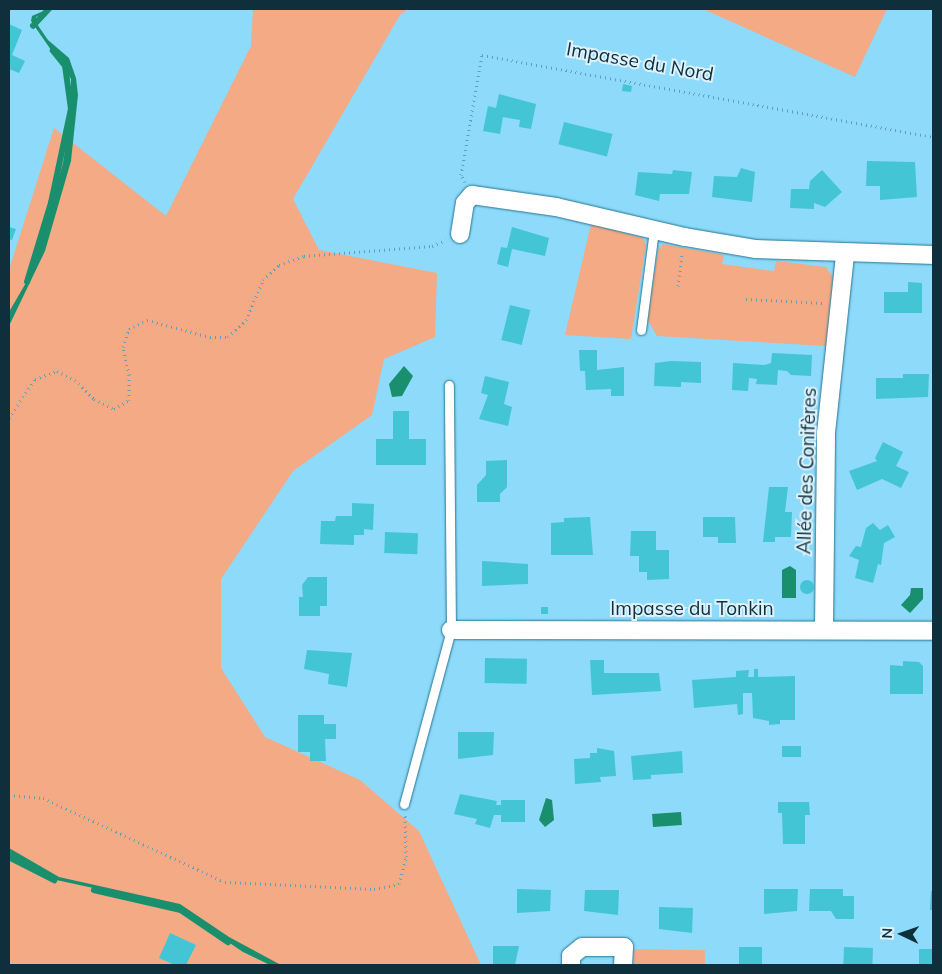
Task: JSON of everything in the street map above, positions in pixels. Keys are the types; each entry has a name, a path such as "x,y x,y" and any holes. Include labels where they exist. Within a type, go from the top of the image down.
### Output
{"street":[{"path":"460,234 465,203 472,195 556,206 685,237 756,249 845,254 933,255"},
{"name":"Allée des Conifères","path":"824,630 826,433 845,254"},
{"name":"Impasse du Tonkin","path":"451,630 933,631"},
{"path":"570,965 571,956 582,947 624,947 623,965"}],"lane":[{"path":"641,330 654,230"},
{"path":"404,804 451,630 449,385"}],"path":[{"name":"Impasse du Nord","path":"472,195 460,175 482,55 933,137"},
{"path":"9,418 35,379 57,371 75,380 94,399 114,409 129,400 129,375 122,347 129,329 147,320 210,337 228,337 246,320 263,280 279,265 304,256 432,246 460,234"},
{"path":"678,286 685,237"},
{"path":"746,300 840,304"},
{"path":"9,796 43,798 225,882 374,889 399,884 404,873 404,804"},
{"path":"124,965 135,965"}],"shaded area":[{"path":"48,9 54,9 36,17 37,24 48,40 69,58 76,78 78,95 71,161 45,251 9,326 9,312 27,281 48,217 63,163 71,109 71,79 31,21 32,16"},
{"path":"253,9 408,9 400,15 293,199 319,250 437,273 435,337 384,359 372,415 293,471 221,579 221,668 265,737 360,780 419,831 481,965 9,965 9,270 54,128 166,216 251,46"},
{"path":"703,9 887,9 855,77"},
{"path":"591,224 643,238 646,245 631,339 565,335"},
{"path":"663,244 724,255 722,264 774,271 776,261 826,267 833,277 826,346 657,336 647,319 658,250"},
{"path":"404,366 413,376 402,396 392,397 389,384"},
{"path":"790,566 796,570 796,598 782,598 782,570"},
{"path":"911,588 923,588 923,599 910,613 901,605 910,595"},
{"path":"546,798 552,800 554,820 545,827 539,820"},
{"path":"681,812 682,825 653,827 652,814"},
{"path":"9,848 59,877 180,904 229,937 281,965 270,965 243,952 181,910 158,902 47,878 9,854"},
{"path":"634,949 705,950 705,965 634,965"}],"building":[{"path":"9,24 22,30 12,55 25,61 19,73 9,69"},
{"path":"623,84 632,86 631,92 622,91"},
{"path":"499,94 536,104 531,129 519,127 520,120 503,117 500,134 483,131 488,106 496,108"},
{"path":"564,122 613,134 607,156 558,144"},
{"path":"867,161 915,162 917,197 880,200 880,186 866,186"},
{"path":"741,168 755,172 752,202 712,197 714,176 737,177"},
{"path":"673,170 692,172 689,194 660,194 659,201 635,195 638,172 672,174"},
{"path":"822,170 842,192 825,207 814,203 814,209 790,208 791,189 809,189 810,181"},
{"path":"9,227 16,229 12,240 9,239"},
{"path":"512,227 549,238 545,256 512,249 508,267 497,264 501,247 507,248"},
{"path":"908,282 922,283 922,313 884,313 884,292 908,292"},
{"path":"510,305 530,310 522,345 501,340"},
{"path":"579,350 597,350 597,370 624,367 624,396 611,396 611,389 586,390 585,371 580,371"},
{"path":"772,353 812,355 811,376 791,375 787,371 778,370 777,385 756,384 757,379 749,378 748,391 732,390 733,363 765,365 771,363"},
{"path":"671,361 701,362 701,383 681,382 681,387 654,386 655,363"},
{"path":"903,374 929,374 928,397 876,399 876,378 903,378"},
{"path":"485,376 509,382 504,404 512,407 508,426 479,419 488,395 481,393"},
{"path":"393,411 409,411 409,439 426,439 426,465 376,465 376,439 393,439"},
{"path":"883,442 903,452 896,466 909,472 901,488 882,479 857,490 849,471 877,461 875,458"},
{"path":"507,460 507,487 500,494 500,502 477,502 477,485 486,475 486,461"},
{"path":"769,487 788,487 785,512 792,512 791,537 775,537 775,542 763,542"},
{"path":"352,503 374,504 373,530 364,529 364,535 354,535 354,545 320,544 321,521 335,521 336,516 352,516"},
{"path":"590,517 593,555 551,555 551,523 564,522 564,518"},
{"path":"703,517 735,517 736,543 718,543 718,537 703,537"},
{"path":"873,523 880,530 888,525 895,537 884,543 881,565 878,564 873,583 855,578 859,560 849,556 856,546 861,547 866,528"},
{"path":"631,531 656,531 656,550 669,550 669,579 647,580 647,572 639,572 639,556 630,556"},
{"path":"385,532 418,533 417,554 384,553"},
{"path":"482,561 528,564 528,584 482,586"},
{"path":"308,577 327,577 327,606 320,606 320,616 299,616 299,597 303,597 302,585"},
{"path":"804,580 810,580 814,587 810,594 804,594 800,590 800,584"},
{"path":"541,607 548,607 548,614 541,614"},
{"path":"307,650 352,653 347,687 328,684 329,674 304,669"},
{"path":"485,658 527,659 527,684 485,683"},
{"path":"590,660 604,660 604,673 659,673 661,691 592,695"},
{"path":"903,661 919,662 923,666 923,694 890,694 890,665 903,666"},
{"path":"754,669 758,669 758,677 795,676 795,720 780,720 780,724 769,725 769,721 753,718 752,693 743,693 743,714 738,715 737,704 694,708 692,680 736,677 736,671 749,670 748,677 754,677"},
{"path":"298,715 324,715 324,724 336,724 336,739 325,739 326,761 310,761 310,752 298,752"},
{"path":"458,732 494,732 493,755 458,759"},
{"path":"782,746 801,746 801,757 782,757"},
{"path":"597,748 614,751 616,776 600,777 601,782 575,784 574,759 590,758 590,753 597,753"},
{"path":"682,751 683,773 651,775 651,779 633,780 631,756"},
{"path":"460,794 497,801 496,805 501,805 501,800 525,800 525,822 501,822 501,815 494,815 490,828 475,824 477,819 454,814"},
{"path":"778,802 809,802 810,815 805,815 805,844 783,844 782,813 778,813"},
{"path":"517,889 551,890 550,911 517,913"},
{"path":"764,889 798,889 797,911 764,914"},
{"path":"810,889 843,889 843,896 854,896 854,919 836,919 831,911 809,911"},
{"path":"585,890 619,890 618,915 584,911"},
{"path":"931,891 933,891 933,910 930,910"},
{"path":"659,907 693,908 692,933 659,929"},
{"path":"170,933 196,945 186,965 175,965 159,958"},
{"path":"493,946 519,946 515,965 493,965"},
{"path":"739,947 762,947 762,965 739,965"},
{"path":"844,947 873,948 872,965 843,965"},
{"path":"919,949 933,949 933,965 919,965"}],"waterway":[{"path":"33,26 49,9"},
{"path":"27,282 51,203 71,109 65,66 53,51"},
{"path":"9,857 54,880"},
{"path":"94,890 181,910 228,942"}]}
